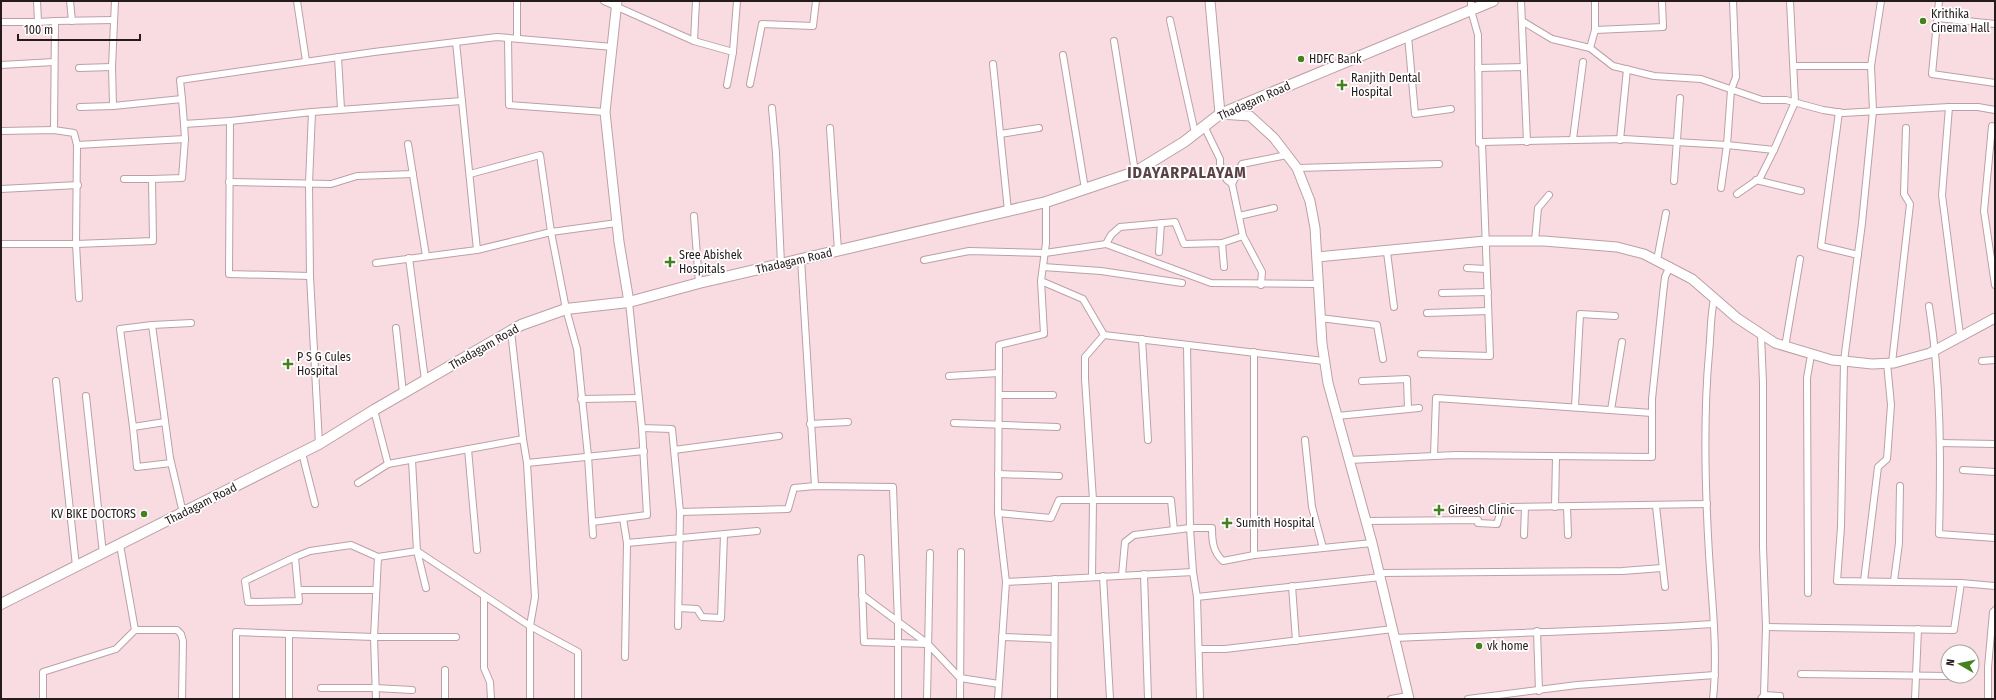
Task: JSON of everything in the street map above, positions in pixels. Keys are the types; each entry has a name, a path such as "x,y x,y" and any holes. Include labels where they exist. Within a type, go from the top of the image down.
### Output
{"main road":[{"name":"Thadagam Road","path":"1,604 319,444 374,410 521,325 566,310 629,302 699,283 1046,202 1136,172 1195,133 1220,114 1408,36 1471,5 1493,1"}],"street":[{"path":"37,1 38,22"},
{"path":"70,1 72,21"},
{"path":"113,106 112,67 115,1"},
{"path":"297,1 306,61"},
{"path":"517,1 517,38"},
{"path":"604,1 617,4 694,41 732,52"},
{"path":"694,41 696,1"},
{"path":"727,85 737,1"},
{"path":"750,84 762,24 813,26 816,1"},
{"path":"1210,1 1220,114 1250,116 1274,138 1297,168 1310,201 1315,228 1320,318 1328,383 1372,543 1408,698 1391,699"},
{"path":"1521,1 1527,142"},
{"path":"1590,48 1595,30 1595,1"},
{"path":"1595,30 1663,27 1662,1"},
{"path":"1721,188 1727,145 1731,90 1736,77 1733,1"},
{"path":"1737,194 1760,178 1795,102 1790,1"},
{"path":"1881,1 1871,66 1873,111 1858,255 1844,361 1841,527 1837,581 1961,583 1995,586"},
{"path":"1939,1 1932,74 1995,83"},
{"path":"592,522 647,515 644,451 629,302 617,223 605,112 617,4"},
{"path":"1471,5 1478,35 1479,143 1573,139 1620,140 1727,145 1774,150"},
{"path":"1938,18 1995,24"},
{"path":"1,22 114,20"},
{"path":"1170,20 1195,133"},
{"path":"54,130 55,21"},
{"path":"1522,21 1552,39 1590,48 1613,66 1654,76 1701,79 1762,100 1786,100 1839,112 1949,107 1978,107 1995,110"},
{"path":"1408,36 1415,114 1451,110"},
{"path":"124,179 182,178 185,139 180,80 306,61 497,37 613,47"},
{"path":"508,38 509,105 605,112"},
{"path":"1114,41 1136,172"},
{"path":"456,42 477,250"},
{"path":"1063,55 1085,189"},
{"path":"338,57 341,109"},
{"path":"1,65 54,62"},
{"path":"1573,139 1583,62"},
{"path":"993,64 1008,211"},
{"path":"1794,66 1871,66"},
{"path":"79,68 112,67"},
{"path":"1478,68 1524,67"},
{"path":"1620,140 1627,70"},
{"path":"1674,181 1680,98"},
{"path":"80,107 113,106 182,99"},
{"path":"184,124 230,121 341,109 384,108 462,101"},
{"path":"1949,107 1942,195 1960,335"},
{"path":"772,108 776,153 781,264"},
{"path":"312,112 309,183 310,276 319,444"},
{"path":"1839,112 1821,246 1858,255"},
{"path":"230,121 229,274 310,276"},
{"path":"1204,126 1220,159 1220,165 1227,180 1232,184"},
{"path":"1995,127 1992,126 1984,211 1995,285"},
{"path":"830,128 838,251"},
{"path":"1000,134 1039,128"},
{"path":"1864,581 1878,467 1887,459 1891,405 1889,363 1910,204 1904,194 1906,128"},
{"path":"1,131 54,130 74,133 77,145 78,185 76,244 78,298"},
{"path":"77,145 185,139"},
{"path":"1421,354 1490,356 1482,142"},
{"path":"408,144 426,256"},
{"path":"470,174 540,155 551,232 566,310 577,349 588,456 593,534"},
{"path":"1261,285 1262,272 1244,236 1232,184 1242,164 1287,155"},
{"path":"1297,168 1439,164"},
{"path":"229,182 331,184 357,176 413,174"},
{"path":"1,244 76,244 153,241 152,179"},
{"path":"1756,180 1801,191"},
{"path":"1,189 78,185"},
{"path":"1535,242 1538,208 1549,195"},
{"path":"998,699 1006,582 998,513 999,345 1044,334 1041,281 1045,253 1046,202"},
{"path":"1239,216 1274,208"},
{"path":"1657,260 1666,212"},
{"path":"694,216 699,283"},
{"path":"1106,244 1111,235 1120,227 1174,222 1184,244 1222,243 1244,236"},
{"path":"376,263 477,250 551,232 617,223"},
{"path":"1159,252 1160,223"},
{"path":"1317,257 1387,252 1485,241 1535,242 1617,248 1644,254 1670,266 1692,279 1737,318 1761,335 1785,347 1844,361 1889,363 1930,352 1995,318"},
{"path":"1222,243 1224,267"},
{"path":"924,260 969,251 1045,253 1106,244 1211,283 1261,285 1318,284"},
{"path":"1387,252 1394,307"},
{"path":"409,258 425,380"},
{"path":"801,259 815,486"},
{"path":"1785,347 1800,259"},
{"path":"1349,460 1434,455 1652,457 1652,413 1663,294 1665,277 1670,266"},
{"path":"1043,267 1101,271 1182,283"},
{"path":"1467,268 1486,269"},
{"path":"1041,281 1083,299 1104,335"},
{"path":"1442,293 1488,292"},
{"path":"1713,699 1715,675 1704,460 1710,321 1714,299"},
{"path":"1929,306 1936,348 1940,443 1939,534 1995,538"},
{"path":"1427,313 1488,311"},
{"path":"1575,408 1580,314 1615,316"},
{"path":"1320,318 1377,325 1383,359"},
{"path":"171,463 137,467 120,329 152,325 190,323"},
{"path":"152,325 171,463 182,513"},
{"path":"396,328 403,393"},
{"path":"511,331 527,464 535,597 530,626 530,699"},
{"path":"1104,335 1324,360"},
{"path":"1092,577 1093,500 1085,379 1085,357 1104,335"},
{"path":"1761,335 1763,383 1763,547 1766,627 1763,697 1780,696 1780,699"},
{"path":"1142,339 1148,440"},
{"path":"1611,410 1622,342"},
{"path":"1186,344 1190,528 1193,572 1197,597 1200,699"},
{"path":"1254,352 1254,555"},
{"path":"1808,593 1807,378 1811,354"},
{"path":"1982,361 1995,360"},
{"path":"949,376 999,373"},
{"path":"1362,381 1407,379 1408,409"},
{"path":"56,381 76,566"},
{"path":"999,395 1053,395"},
{"path":"86,396 103,554"},
{"path":"581,399 639,398"},
{"path":"1434,455 1436,398 1652,413"},
{"path":"1337,416 1419,408"},
{"path":"374,410 388,464"},
{"path":"133,427 165,422"},
{"path":"810,424 848,422"},
{"path":"954,423 1057,427"},
{"path":"642,428 672,428 681,539 678,626"},
{"path":"674,450 779,436"},
{"path":"358,483 388,464 523,439"},
{"path":"1305,440 1312,507 1323,548"},
{"path":"1940,443 1995,444"},
{"path":"468,449 478,550"},
{"path":"527,464 588,456 644,451"},
{"path":"302,453 315,504"},
{"path":"1555,507 1556,457"},
{"path":"412,460 417,551 426,588"},
{"path":"1963,470 1995,472"},
{"path":"998,474 1059,476"},
{"path":"680,512 788,509 794,488 815,486 894,487 898,622 898,699"},
{"path":"1894,581 1900,543 1900,486"},
{"path":"998,513 1051,518 1059,500 1171,500 1174,530"},
{"path":"1366,521 1478,520 1478,523 1497,524 1502,507 1656,506 1707,504"},
{"path":"1656,506 1664,587"},
{"path":"1524,535 1525,507"},
{"path":"1567,507 1568,535"},
{"path":"623,518 627,543 625,657"},
{"path":"1122,575 1124,542 1134,535 1190,528 1212,528 1212,540 1216,555 1223,561 1254,555 1372,543"},
{"path":"627,543 757,531"},
{"path":"679,608 697,609 702,617 722,618 724,535"},
{"path":"120,545 135,630"},
{"path":"295,557 299,600 248,602 245,581 295,557 310,551 351,545 378,557 417,551 530,626 578,652 578,699"},
{"path":"960,699 962,552"},
{"path":"927,699 930,554"},
{"path":"376,699 374,637 378,557"},
{"path":"861,558 864,642 928,644"},
{"path":"1197,597 1380,575 1622,571 1662,568"},
{"path":"1006,582 1193,572"},
{"path":"1144,574 1148,699"},
{"path":"1103,576 1110,699"},
{"path":"1054,699 1055,579"},
{"path":"1766,627 1954,630 1961,583"},
{"path":"1292,586 1296,641"},
{"path":"298,590 376,590"},
{"path":"862,595 928,644 960,678 999,684"},
{"path":"484,596 484,668 490,682 491,699"},
{"path":"1988,699 1993,612 1995,610"},
{"path":"1199,649 1225,649 1296,641 1394,633 1627,630 1713,624"},
{"path":"1915,699 1918,629"},
{"path":"43,699 43,672 116,649 135,630 177,630 181,634 183,641 182,699"},
{"path":"1537,631 1539,691"},
{"path":"236,699 236,632 374,637 456,637"},
{"path":"289,699 290,634"},
{"path":"1002,637 1054,639"},
{"path":"445,670 445,699"},
{"path":"1801,674 1940,676"},
{"path":"1468,699 1584,684 1715,675"},
{"path":"1988,683 1995,683"},
{"path":"321,688 376,688 412,690"}],"place":[{"name":"Krithika Cinema Hall","path":"1923,21"},
{"name":"HDFC Bank","path":"1301,59"},
{"name":"Ranjith Dental Hospital","path":"1342,85"},
{"name":"Sree Abishek Hospitals","path":"670,262"},
{"name":"P S G Cules Hospital","path":"288,364"},
{"name":"Gireesh Clinic","path":"1439,510"},
{"name":"KV BIKE DOCTORS","path":"144,514"},
{"name":"Sumith Hospital","path":"1227,523"},
{"name":"vk home","path":"1479,646"}],"district":[{"name":"IDAYARPALAYAM","path":"1187,172"}]}
